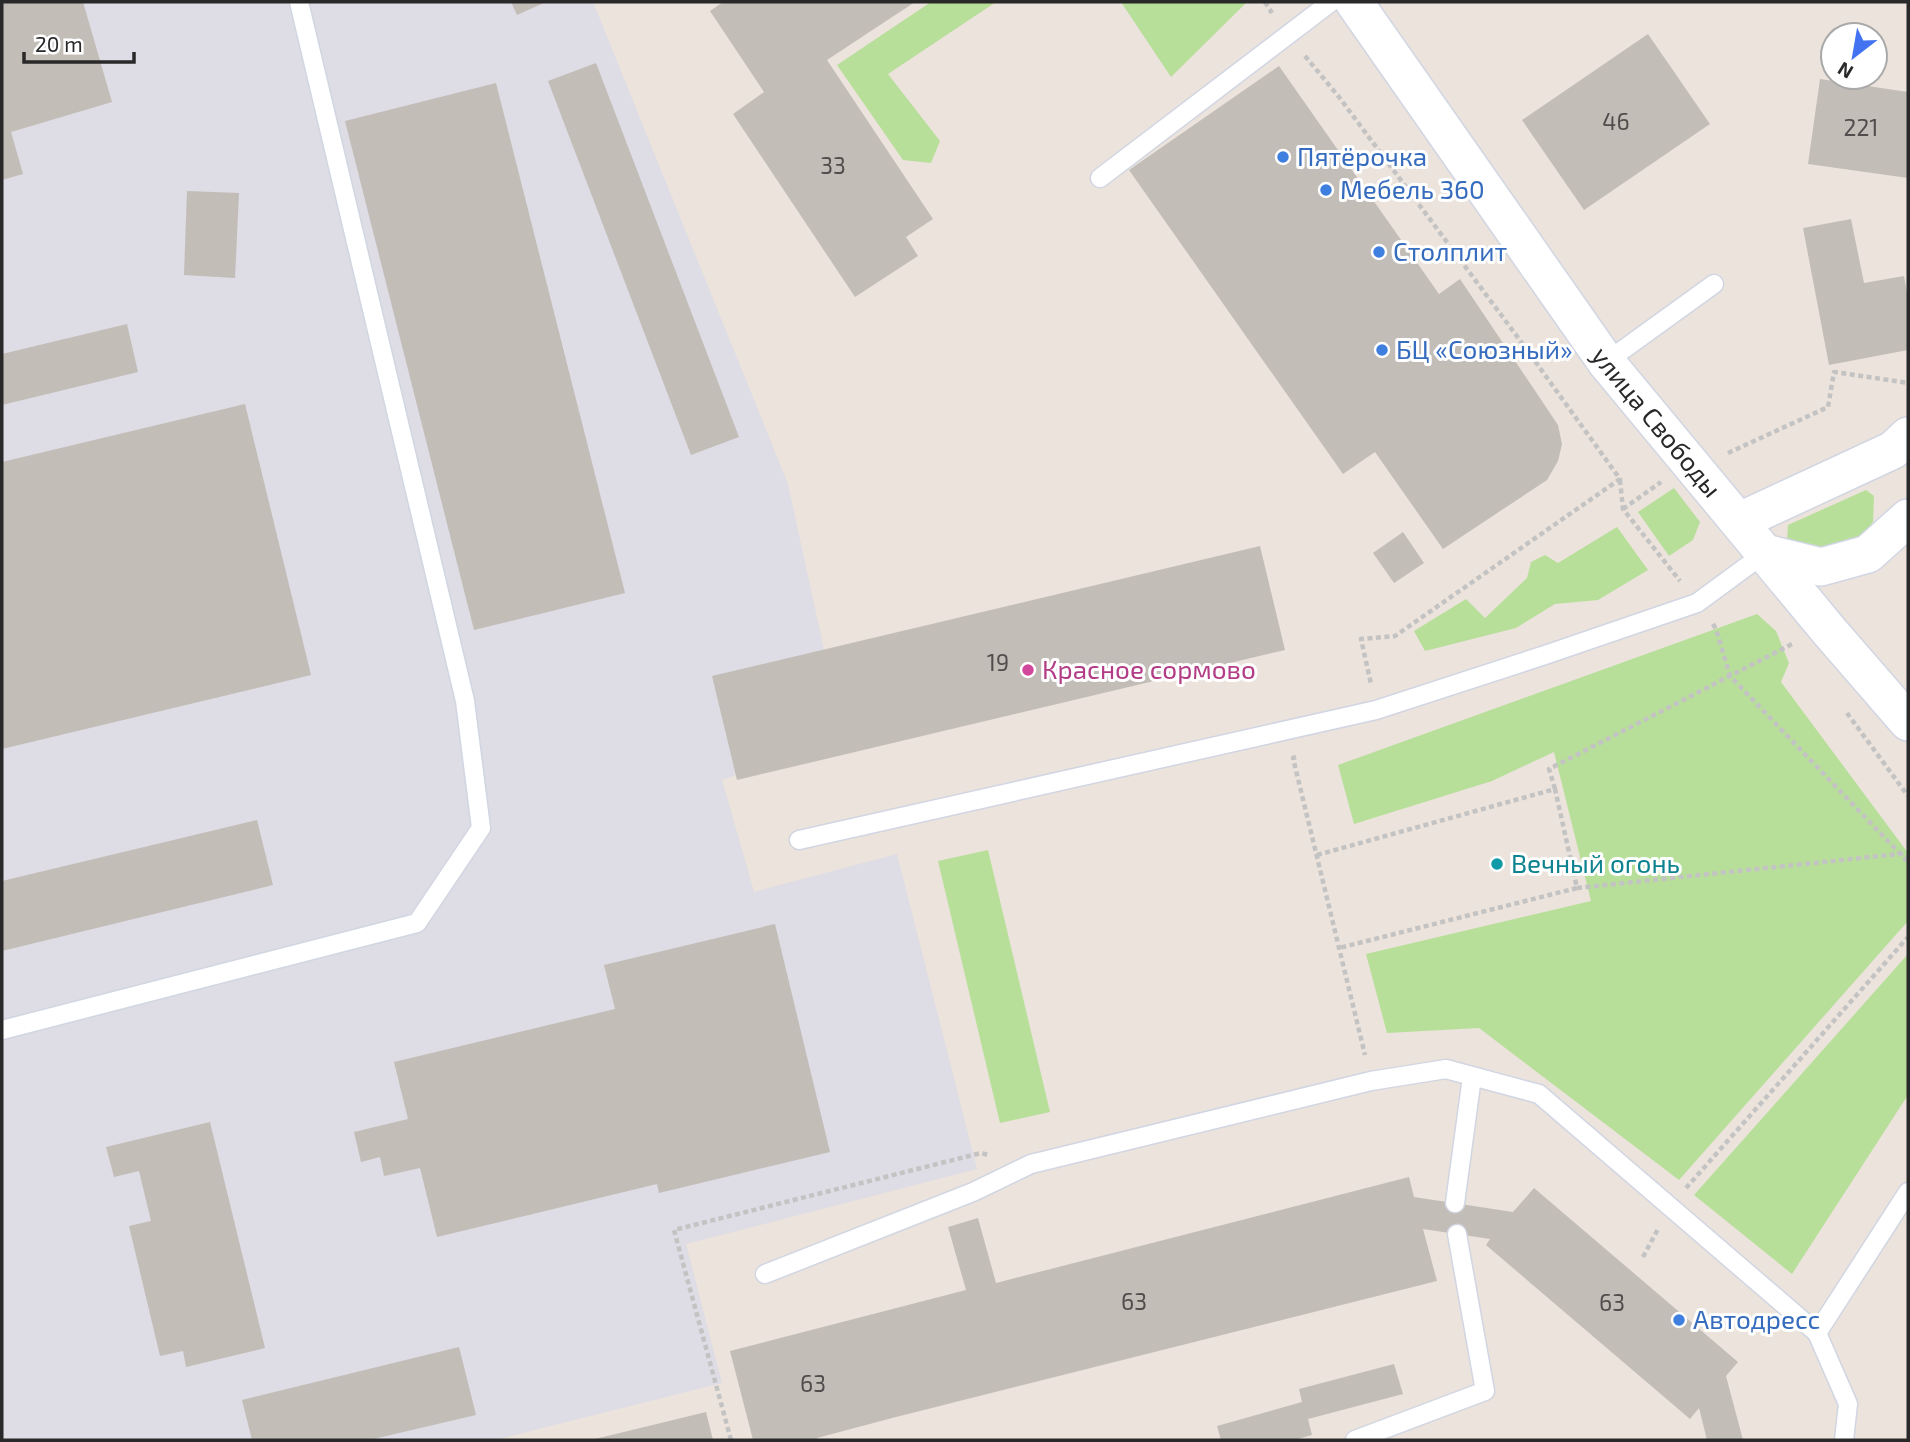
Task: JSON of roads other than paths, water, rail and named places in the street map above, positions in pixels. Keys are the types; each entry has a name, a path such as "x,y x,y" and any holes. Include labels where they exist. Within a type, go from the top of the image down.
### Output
{"street":[{"name":"улица Свободы","path":"1354,2 1606,362 1908,722"},
{"path":"1740,521 1893,450 1908,436"},
{"path":"1765,553 1821,566 1868,554 1908,518"}],"lane":[{"path":"2,1030 416,923 481,828 465,701 299,2"},
{"path":"1100,178 1331,2"},
{"path":"1606,362 1714,284"},
{"path":"799,840 1376,710 1697,603 1765,553"},
{"path":"765,1274 973,1192 1031,1164 1371,1081 1446,1069 1539,1094 1817,1333 1849,1404 1844,1440"},
{"path":"1455,1203 1472,1077"},
{"path":"1817,1333 1908,1192"},
{"path":"1355,1440 1485,1391 1457,1234"}],"place":[{"name":"Пятёрочка","path":"1283,157"},
{"name":"Мебель 360","path":"1326,190"},
{"name":"Столплит","path":"1379,252"},
{"name":"БЦ «Союзный»","path":"1382,350"},
{"name":"Красное сормово","path":"1028,670"},
{"name":"Вечный огонь","path":"1497,864"},
{"name":"Автодресс","path":"1679,1320"}]}
